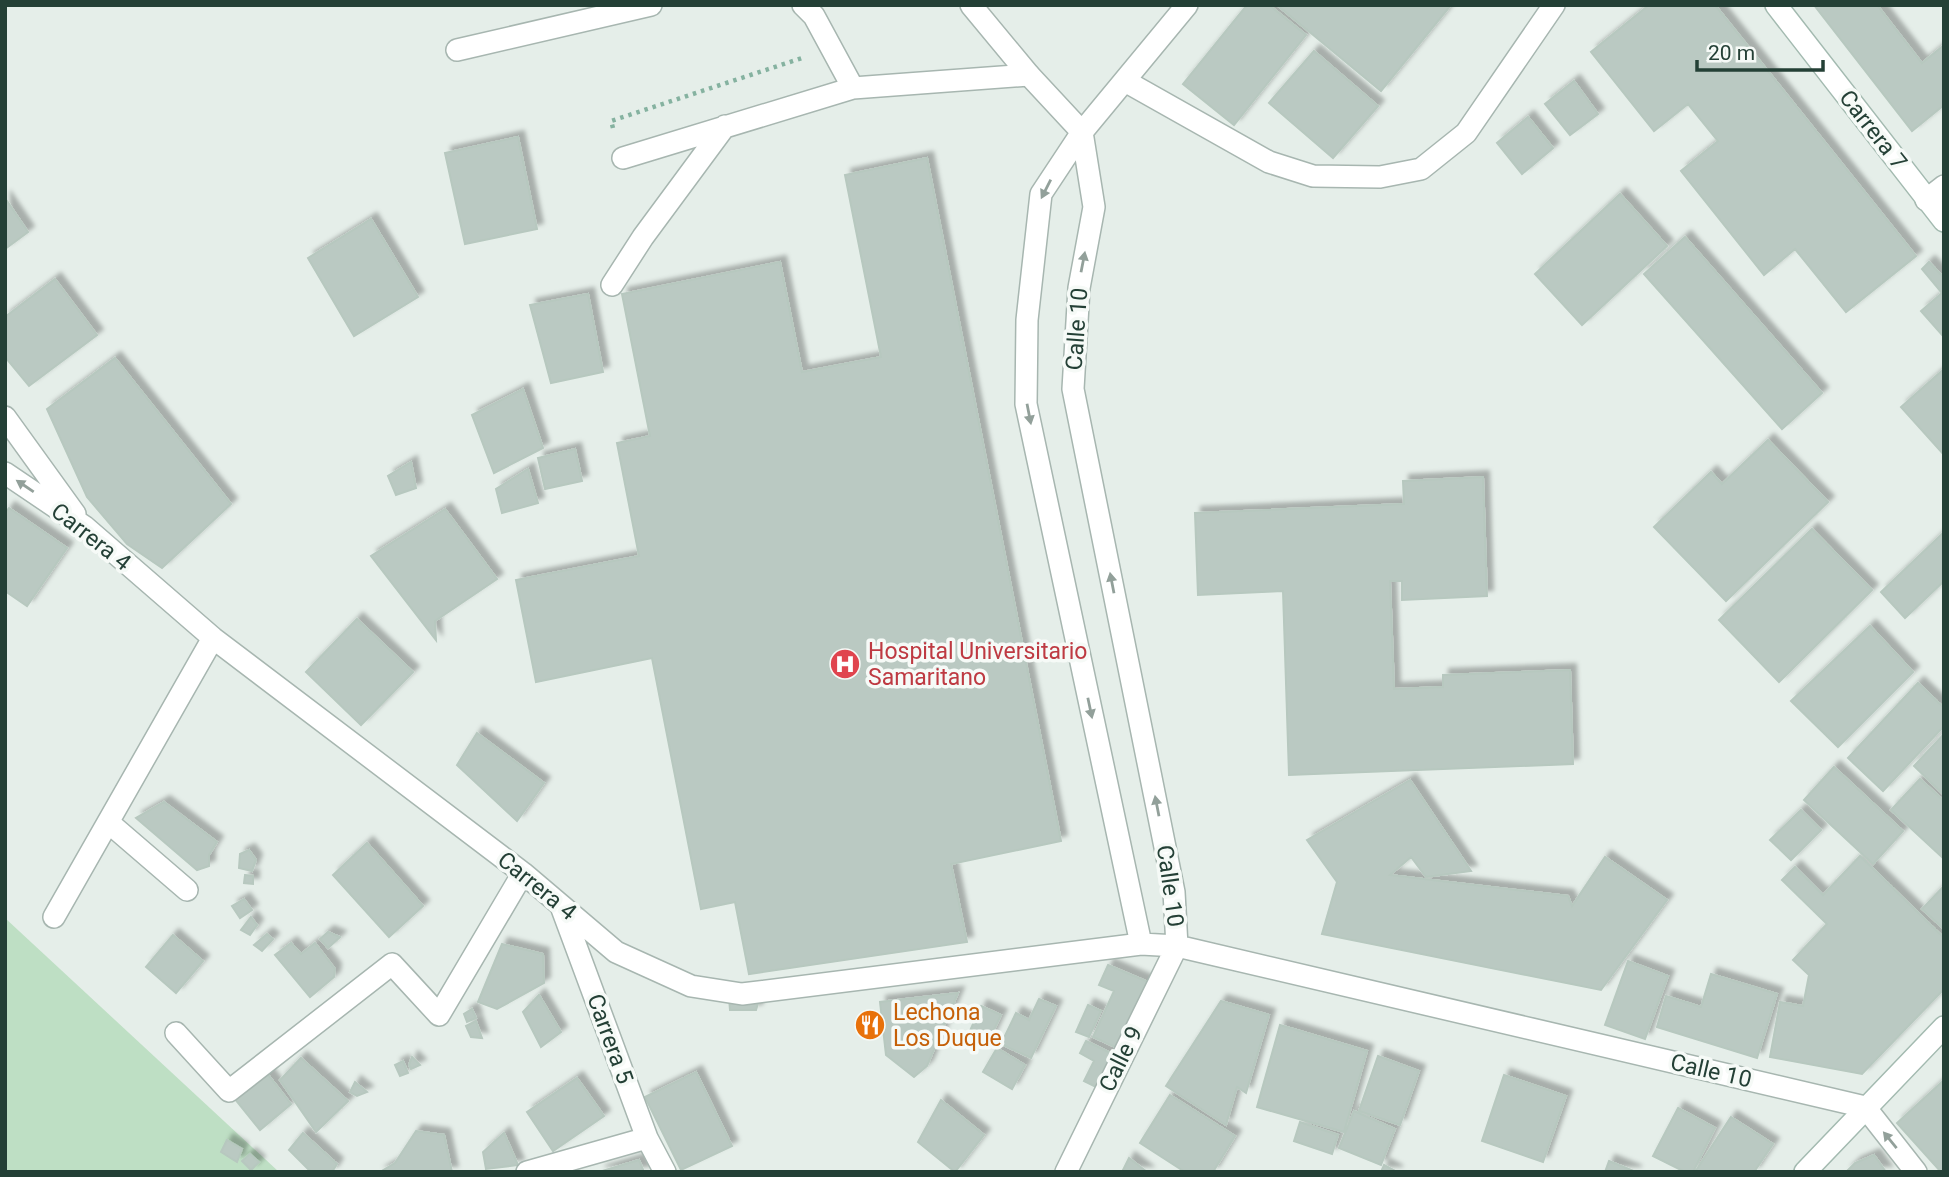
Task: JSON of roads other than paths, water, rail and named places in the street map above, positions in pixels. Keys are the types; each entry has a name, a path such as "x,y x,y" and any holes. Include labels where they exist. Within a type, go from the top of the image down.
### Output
{"street":[{"path":"457,50 651,5"},
{"path":"803,5 814,16 853,88"},
{"path":"971,5 1029,75 1083,132"},
{"name":"Calle 10","path":"1141,944 1026,404 1027,320 1041,194 1083,132 1187,5"},
{"path":"1125,81 1269,162 1313,176 1380,177 1421,169 1466,133 1554,5"},
{"name":"Carrera 7","path":"1776,5 1944,221"},
{"path":"623,159 853,88 1029,75"},
{"path":"612,285 643,237 725,126"},
{"name":"Calle 10","path":"1083,132 1094,207 1079,288 1073,389 1174,892 1177,946 1865,1107"},
{"path":"1926,200 1944,186"},
{"path":"5,417 85,527"},
{"name":"Carrera 4","path":"5,473 85,527 213,638 523,873 616,952 691,986 742,994 1141,944 1177,946"},
{"path":"54,917 213,638"},
{"path":"108,822 187,890"},
{"path":"176,1033 229,1091 392,964 439,1015 523,873"},
{"name":"Carrera 5","path":"561,904 647,1139 665,1172"},
{"name":"Calle 9","path":"1066,1172 1177,946"},
{"path":"1805,1172 1944,1027"},
{"path":"1865,1107 1916,1172"},
{"path":"527,1172 647,1139"}],"place":[{"name":"Hospital Universitario Samaritano","path":"845,664"},
{"name":"Lechona Los Duque","path":"870,1025"}]}
